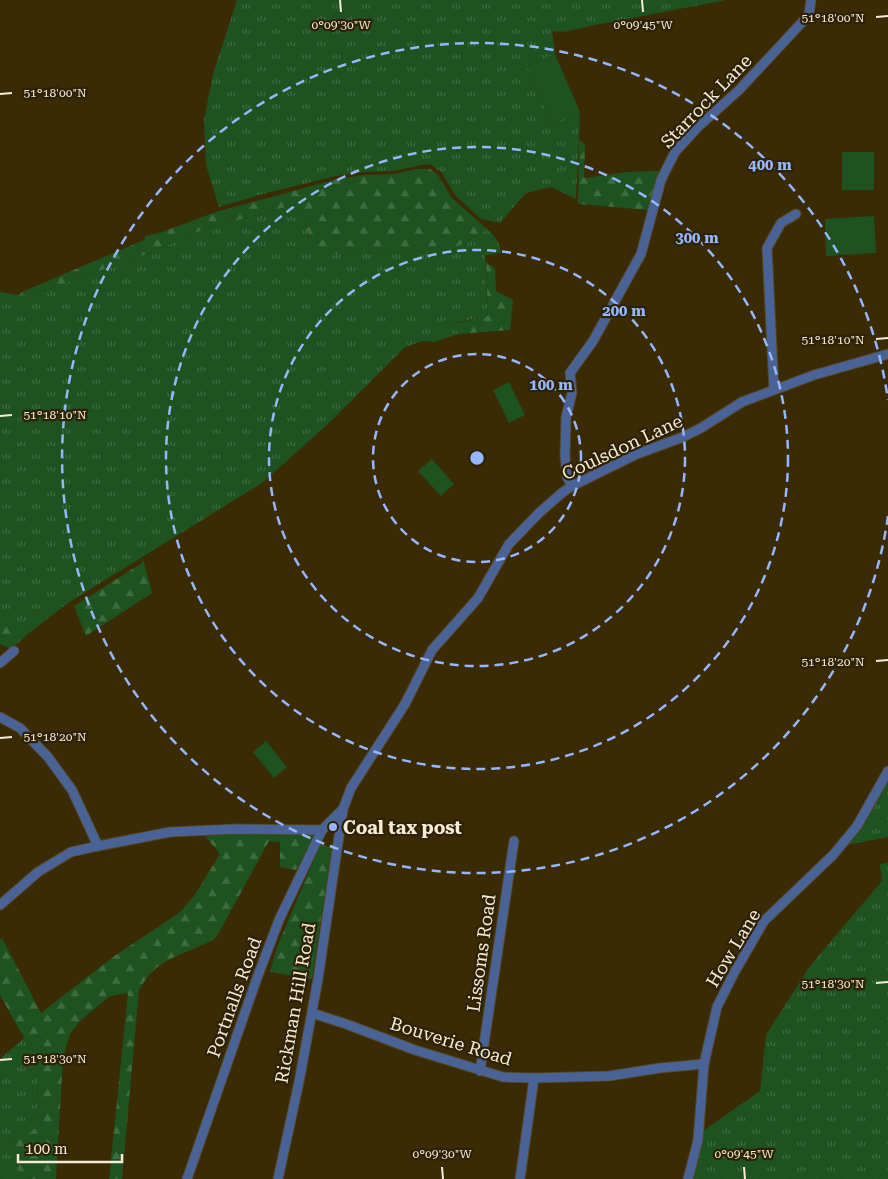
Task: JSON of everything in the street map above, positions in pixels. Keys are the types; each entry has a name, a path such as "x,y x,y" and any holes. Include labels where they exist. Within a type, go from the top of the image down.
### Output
{"street":[{"name":"Starrock Lane","path":"572,486 568,477 565,456 566,417 572,394 570,373 593,341 641,254 661,180 675,152 698,127 739,90 806,18 809,14 811,0"},
{"path":"774,390 767,248 781,223 796,214"},
{"name":"Coulsdon Lane","path":"339,831 343,809 355,780 405,704 432,650 478,598 503,552 516,535 563,492 637,454 683,437 701,428 735,406 814,375 888,354"},
{"path":"0,663 14,651"},
{"path":"0,717 20,728 48,757 72,790 98,846"},
{"name":"How Lane","path":"688,1179 698,1140 704,1064 717,1007 764,921 833,855 857,826 888,772"},
{"name":"Coulsdon Lane","path":"322,830 343,809"},
{"path":"0,905 38,872 71,852 170,832 236,829 322,830"},
{"name":"Portnalls Road","path":"187,1179 279,920 322,830"},
{"name":"Rickman Hill Road","path":"278,1179 312,1013 339,831"},
{"name":"Lissoms Road","path":"480,1071 514,841"},
{"name":"Bouverie Road","path":"312,1013 415,1050 503,1077 608,1076 704,1064"},
{"path":"520,1179 534,1078"}],"green space":[{"path":"237,0 726,0 564,32 552,31 555,54 527,66 551,124 580,112 576,199 551,187 526,193 500,223 481,219 456,196 441,172 430,164 394,171 364,172 336,176 219,207 206,165 204,120 213,74"},
{"path":"555,54 580,112 551,124 527,66"},
{"path":"579,140 585,144 584,178 627,172 659,171 648,210 578,204"},
{"path":"842,152 874,152 874,190 842,190"},
{"path":"417,169 430,169 438,175 452,198 487,229 452,250 436,253 412,250 340,254 324,252 309,242 306,222 299,207 300,203 202,230 144,255 37,293 19,295 22,292 144,240 146,236 216,212 337,179 364,175 395,174"},
{"path":"300,203 299,207 306,222 308,239 340,254 412,250 436,253 452,250 487,229 497,240 501,253 485,255 488,316 454,323 458,334 435,342 423,341 405,347 329,423 262,483 68,603 29,633 25,631 0,612 0,292 19,295 37,293 144,255 202,230"},
{"path":"874,216 876,253 826,256 825,219"},
{"path":"486,262 495,268 496,291 513,300 510,330 458,334 453,324 488,316"},
{"path":"509,382 525,415 509,423 493,390"},
{"path":"432,459 454,484 441,496 418,471"},
{"path":"143,558 152,593 86,636 74,606 142,563"},
{"path":"0,612 29,633 11,649 0,644"},
{"path":"266,741 287,767 274,778 253,752"},
{"path":"888,779 888,837 841,846 879,797"},
{"path":"237,833 316,834 296,870 280,867 280,842 269,841 216,938 160,965 149,975 139,990 122,1179 109,1179 128,993 110,996 80,1021 70,1034 63,1058 56,1179 33,1179 20,1175 18,1166 9,1152 10,1132 31,1132 37,1126 38,1060 0,995 0,940 2,938 41,1013 113,957 179,913 194,896 220,854 205,836"},
{"path":"320,845 332,847 312,979 270,972 277,947"},
{"path":"888,863 888,1179 693,1179 698,1140 703,1131 760,1091 766,1035 810,966 882,881 880,864"},
{"path":"24,1038 38,1059 37,1126 31,1132 10,1132 9,1152 18,1166 20,1175 33,1179 0,1179 0,1059"}],"place":[{"name":"Coal tax post","path":"333,827"}]}
